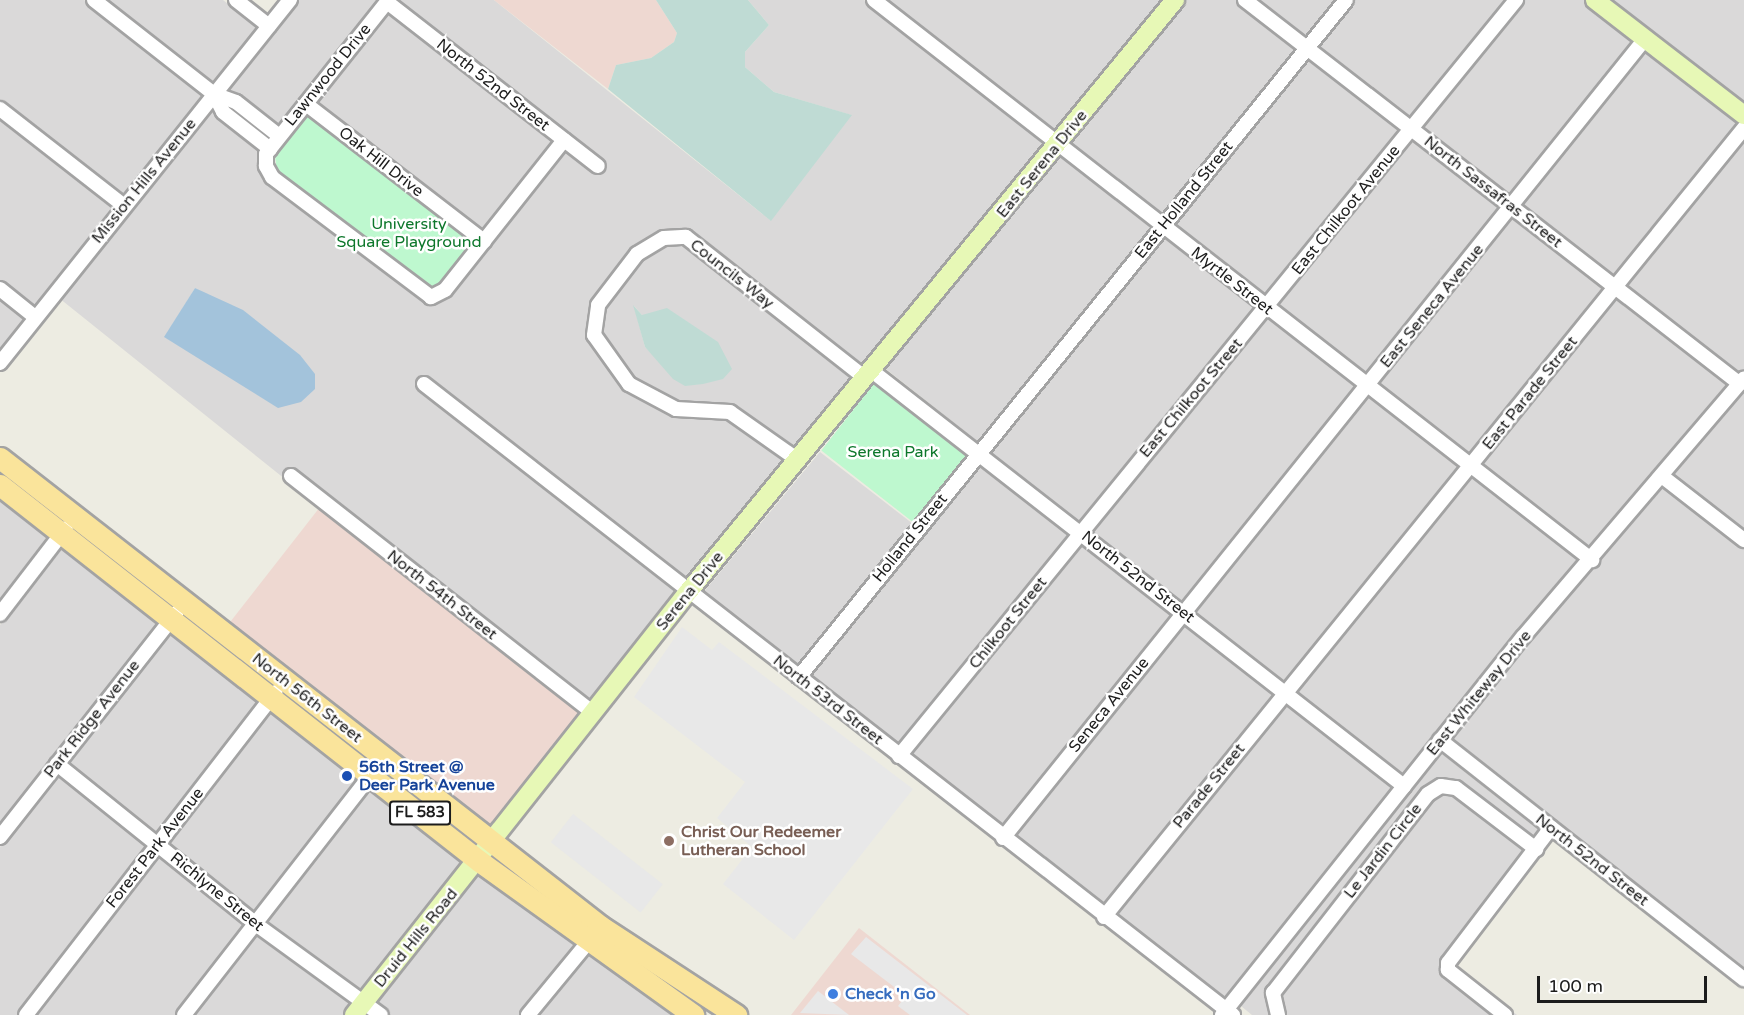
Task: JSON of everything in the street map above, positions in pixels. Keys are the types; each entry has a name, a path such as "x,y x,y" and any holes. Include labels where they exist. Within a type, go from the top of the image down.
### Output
{"main road":[{"name":"North 56th Street","path":"0,458 69,525 279,689 492,843 693,1015"},
{"name":"North 56th Street","path":"0,485 69,525"},
{"name":"North 56th Street","path":"279,689 371,774 478,861 722,1011"}],"street":[{"path":"94,0 214,94 236,102 279,136"},
{"path":"236,0 269,26"},
{"name":"Mission Hills Avenue","path":"0,363 123,205 290,0"},
{"name":"Myrtle Street","path":"874,0 1162,227 1592,560"},
{"name":"East Serena Drive","path":"909,327 1175,0"},
{"name":"North Sassafras Street","path":"1245,0 1616,287 1742,381"},
{"name":"East Holland Street","path":"1022,400 1346,0"},
{"name":"East Chilkoot Avenue","path":"1266,307 1516,0"},
{"path":"1595,0 1744,115"},
{"name":"Lawnwood Drive","path":"270,149 387,2"},
{"name":"North 52nd Street","path":"387,2 598,166"},
{"name":"East Seneca Avenue","path":"1216,572 1513,206 1645,39"},
{"path":"214,94 223,112 270,149 266,166 272,177 431,297 445,290 564,140"},
{"name":"Oak Hill Drive","path":"306,104 484,241"},
{"path":"0,109 123,205"},
{"name":"East Parade Street","path":"1314,655 1471,466 1744,128"},
{"name":"Councils Way","path":"798,460 730,412 676,409 629,384 594,335 598,305 637,254 664,238 686,237 868,374"},
{"path":"0,289 35,317"},
{"name":"East Chilkoot Street","path":"1116,489 1266,307"},
{"name":"Serena Drive","path":"478,861 688,592 909,327"},
{"name":"North 52nd Street","path":"868,374 979,452 1404,786"},
{"name":"East Whiteway Drive","path":"1227,1013 1440,740 1664,477 1742,381"},
{"name":"North 53rd Street","path":"424,384 1227,1013"},
{"name":"Holland Street","path":"799,677 1022,400"},
{"name":"North 54th Street","path":"291,476 594,714"},
{"path":"1664,477 1744,540"},
{"name":"Chilkoot Street","path":"899,756 1116,489"},
{"path":"0,614 69,525"},
{"name":"Seneca Avenue","path":"1003,838 1216,572"},
{"name":"Park Ridge Avenue","path":"0,837 178,610"},
{"name":"Parade Street","path":"1104,917 1314,655"},
{"name":"Forest Park Avenue","path":"26,1015 279,689"},
{"name":"North 52nd Street","path":"1440,740 1744,979"},
{"name":"Richlyne Street","path":"57,764 359,1009 381,1015"},
{"path":"184,1015 257,925 371,774"},
{"name":"Le Jardin Circle","path":"1278,1015 1273,993 1428,794 1441,786 1456,788 1536,849"},
{"path":"1505,1015 1448,970 1448,963 1551,828"},
{"name":"Druid Hills Road","path":"359,1009 478,861"},
{"path":"528,1015 595,933"}],"shaded area":[{"path":"0,0 84,0 205,95 122,197 0,101"},
{"path":"103,0 223,0 259,29 213,86"},
{"path":"299,0 380,0 278,128 225,92"},
{"path":"394,0 494,0 770,220 851,115 774,92 745,67 745,52 769,25 748,0 864,0 1049,146 864,369 689,233 632,250 588,334 624,387 728,418 789,461 686,583 422,376 416,385 679,592 594,702 290,468 283,477 320,507 59,298 213,106 261,149 260,165 429,305 450,293 565,149 600,175 607,165","holes":["195,288 256,322 278,407 165,337"]},
{"path":"494,0 656,0 677,33 674,42 651,58 616,65 608,89"},
{"path":"656,0 748,0 769,25 745,52 745,67 774,92 852,115 771,221 608,89 616,65 651,58 674,42 677,33"},
{"path":"883,0 1167,0 1057,136"},
{"path":"1183,0 1744,0 1744,967 1442,734 1227,999 701,595 820,452 926,534 991,452 886,369"},
{"path":"389,11 554,140 481,234 316,105"},
{"path":"0,116 115,206 34,308 0,281"},
{"path":"666,244 684,244 857,378 796,452 733,407 677,403 633,380 601,334 605,308 642,259","holes":["634,306 642,315 685,386 645,347"]},
{"path":"195,288 243,310 300,355 315,374 315,389 301,402 278,408 164,337"},
{"path":"0,296 26,317 0,352"},
{"path":"633,305 642,315 667,308 718,342 732,369 723,379 703,384 685,386 673,379 645,347"},
{"path":"0,493 54,534 0,604"},
{"path":"320,507 586,714 492,834 226,627"},
{"path":"64,542 163,619 0,826 0,625"},
{"path":"173,627 264,698 156,835 66,764"},
{"path":"682,627 712,650 719,642 913,789 794,940 723,884 752,847 717,818 745,782 634,697"},
{"path":"274,706 362,775 255,913 166,844"},
{"path":"1441,753 1550,839 1452,963 1517,1015 1252,1015 1241,1006"},
{"path":"59,773 149,845 17,1015 0,1015 0,847"},
{"path":"373,783 469,861 358,999 262,921"},
{"path":"573,814 663,884 641,913 551,842"},
{"path":"159,853 248,925 176,1015 34,1015"},
{"path":"480,873 585,952 671,1015 368,1015"},
{"path":"859,928 970,1015 791,1015"},
{"path":"258,933 355,1003 345,1015 193,1015"},
{"path":"866,937 967,1015 910,1015 898,1006 906,996 851,954"},
{"path":"818,991 849,1015 800,1013"}],"green space":[{"name":"University Square Playground","path":"308,114 472,242 433,293 277,171 275,156"},
{"name":"Serena Park","path":"875,382 968,455 914,523 821,451"}],"place":[{"name":"56th Street @ Deer Park Avenue","path":"347,776"},
{"name":"Christ Our Redeemer Lutheran School","path":"669,841"},
{"name":"Check 'n Go","path":"833,994"}]}
